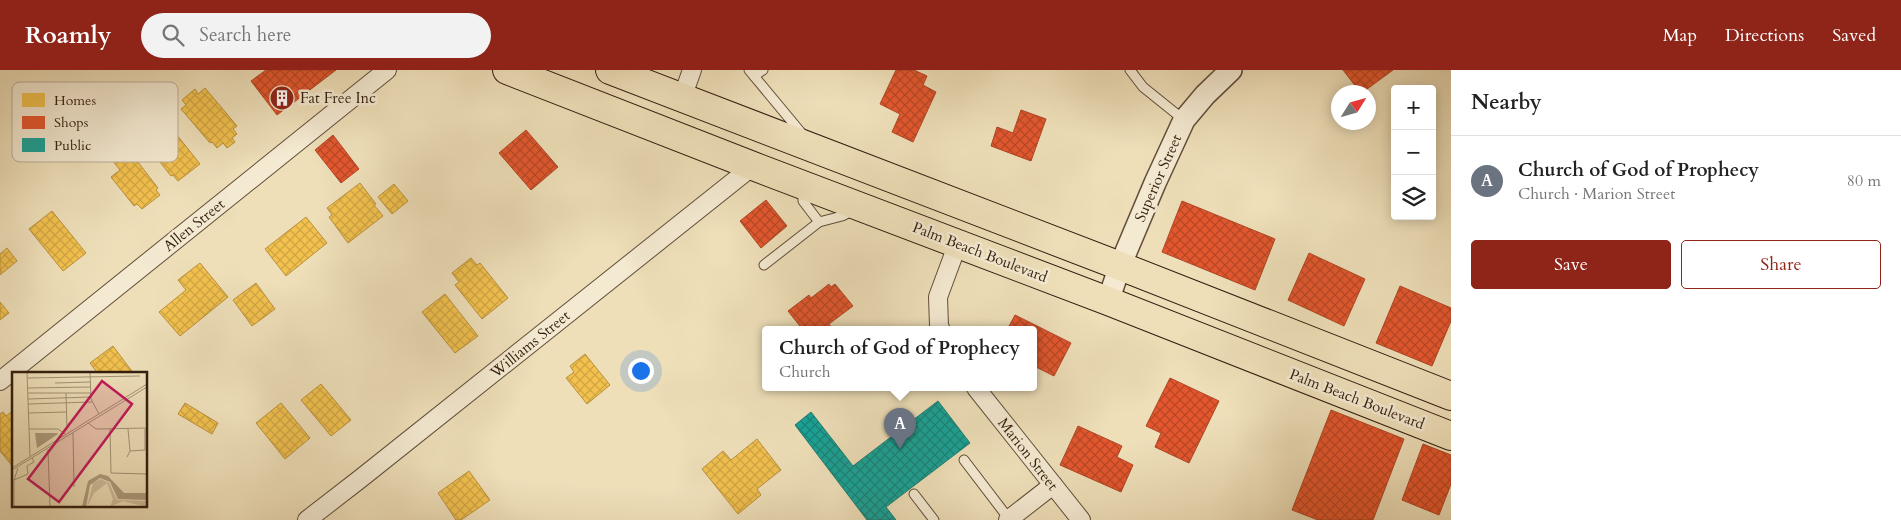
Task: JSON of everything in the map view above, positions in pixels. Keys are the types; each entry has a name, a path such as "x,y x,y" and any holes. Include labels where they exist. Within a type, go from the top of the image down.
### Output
{"main road":[{"name":"Palm Beach Boulevard","path":"507,70 1108,301 1451,436"},
{"path":"610,70 812,146 1451,396"}],"street":[{"name":"Allen Street","path":"0,381 387,70"},
{"path":"682,98 692,70"},
{"name":"Superior Street","path":"1108,301 1120,266 1184,120 1222,75"},
{"name":"Williams Street","path":"307,520 753,166"},
{"path":"939,326 938,297 958,243"},
{"name":"Marion Street","path":"978,391 1081,520"},
{"path":"1008,520 1053,485"}],"lane":[{"path":"763,70 751,73 812,146"},
{"path":"1130,70 1143,87 1184,120"},
{"path":"803,185 803,201 819,222"},
{"path":"764,265 819,222 842,216 860,207"},
{"path":"964,460 1008,520"},
{"path":"914,494 934,520"}],"building: Homes":[{"path":"205,88 237,126 233,129 237,134 232,138 235,142 227,148 223,143 217,148 212,142 210,143 181,109 186,105 182,100 195,89 198,94"},
{"path":"178,136 200,164 178,181 173,175 171,176 160,162 178,162"},
{"path":"114,162 138,162 158,188 156,190 160,195 142,209 137,204 134,206 111,177 120,170"},
{"path":"360,183 383,216 348,243 329,217 332,215 327,208"},
{"path":"394,184 408,201 392,214 378,197"},
{"path":"52,211 86,253 63,271 29,229"},
{"path":"306,217 327,243 286,276 265,249"},
{"path":"7,248 17,261 0,275 0,254"},
{"path":"471,258 477,265 480,263 508,298 482,319 455,285 459,282 452,273"},
{"path":"200,263 228,297 180,336 159,312 186,290 178,280"},
{"path":"256,283 275,309 252,326 233,300"},
{"path":"445,294 478,336 455,353 422,312"},
{"path":"0,302 9,313 0,320"},
{"path":"113,346 132,372 95,372 90,363"},
{"path":"585,354 610,385 587,404 566,378 574,372 570,366"},
{"path":"321,384 351,420 331,436 301,400"},
{"path":"185,403 218,423 212,434 178,414"},
{"path":"281,403 310,438 285,459 256,423"},
{"path":"3,412 6,416 12,412 12,466 0,451 0,414"},
{"path":"757,439 781,470 757,489 761,495 738,514 702,469 723,451 731,460"},
{"path":"469,471 490,500 461,520 456,520 438,493"}],"building: Shops":[{"name":"Fat Free Inc","path":"266,70 336,70 277,115 251,81"},
{"path":"896,70 914,70 927,76 923,85 936,92 913,142 892,132 900,114 880,104"},
{"path":"1343,70 1393,70 1373,85 1355,85"},
{"path":"1021,110 1046,119 1031,161 991,146 997,127 1013,133"},
{"path":"526,130 558,167 531,190 499,153"},
{"path":"333,135 359,169 341,183 315,150"},
{"path":"766,200 787,226 761,248 740,221"},
{"path":"1182,201 1275,239 1255,290 1162,252"},
{"path":"1309,253 1365,279 1344,326 1288,300"},
{"path":"829,284 831,287 835,284 853,306 829,324 830,326 800,326 788,311 809,295 811,298"},
{"path":"1400,286 1451,308 1451,321 1432,366 1376,343"},
{"path":"1015,315 1037,326 1009,326"},
{"path":"1037,326 1071,343 1054,376 1037,368"},
{"path":"1170,378 1219,401 1189,463 1155,447 1161,433 1146,426"},
{"path":"1331,410 1404,439 1373,520 1318,520 1292,510"},
{"path":"1078,426 1122,446 1117,457 1133,465 1121,492 1060,465"},
{"path":"1423,444 1451,455 1451,484 1439,515 1402,500"}],"building: Public":[{"path":"938,401 970,443 886,507 896,520 867,520 795,425 811,412 853,466"}],"place":[{"name":"Fat Free Inc","path":"282,98"},
{"name":"Church of God of Prophecy","path":"900,449"}]}
